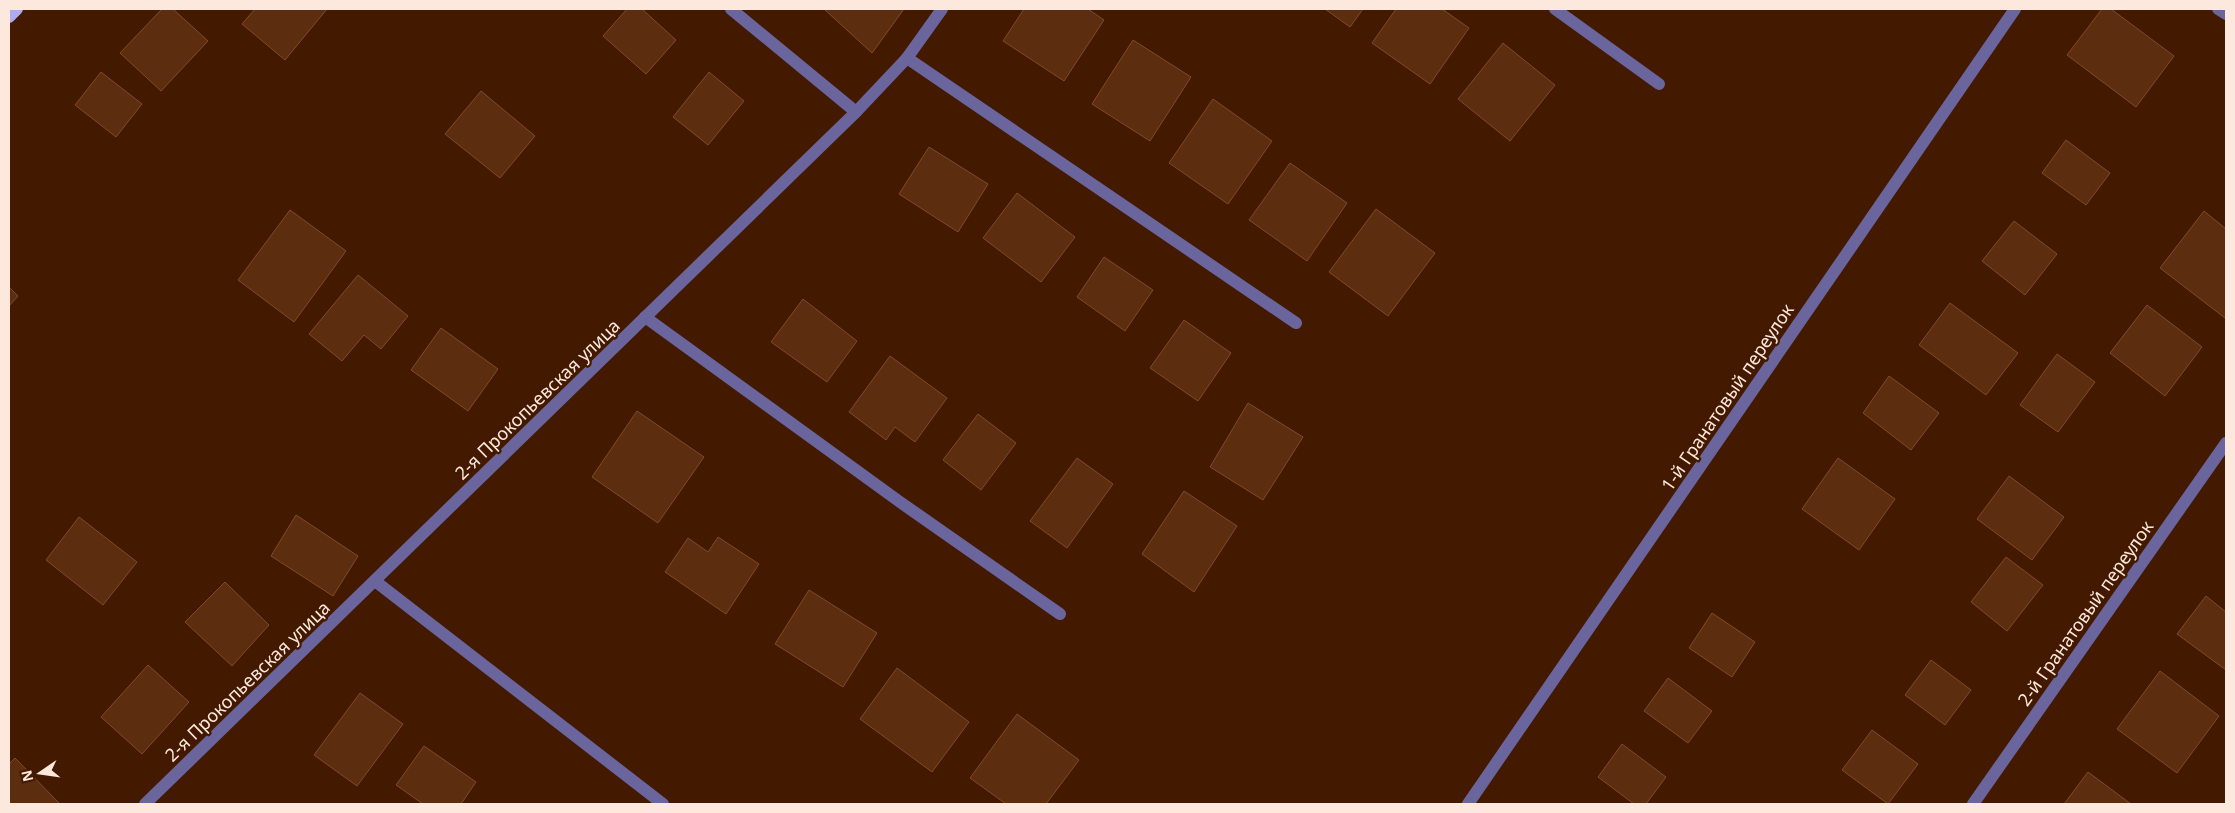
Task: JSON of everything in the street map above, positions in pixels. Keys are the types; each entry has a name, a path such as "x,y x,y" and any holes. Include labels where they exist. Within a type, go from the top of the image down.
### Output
{"main road":[{"path":"9,17 17,9"}],"street":[{"path":"731,9 856,112"},
{"name":"2-я Прокопьевская улица","path":"145,804 856,112 907,58 942,9"},
{"path":"1555,9 1659,84"},
{"name":"1-й Гранатовый переулок","path":"1468,804 2015,9"},
{"path":"2218,9 2226,14"},
{"path":"907,58 1296,323"},
{"path":"645,317 900,502 1060,614"},
{"name":"2-й Гранатовый переулок","path":"1972,804 2226,443"},
{"path":"375,581 663,804"}],"building":[{"path":"162,9 173,9 208,41 161,91 120,53"},
{"path":"255,9 327,9 285,60 242,24"},
{"path":"627,9 642,9 676,40 646,74 603,36"},
{"path":"824,9 904,9 872,53"},
{"path":"1024,9 1088,9 1104,20 1064,81 1003,41"},
{"path":"1325,9 1363,9 1350,27"},
{"path":"1396,9 1442,9 1469,28 1430,84 1372,43"},
{"path":"2102,9 2111,9 2174,56 2136,107 2067,55"},
{"path":"1133,40 1191,77 1150,141 1092,104"},
{"path":"1503,43 1555,85 1510,141 1458,99"},
{"path":"101,72 142,104 116,137 75,105"},
{"path":"709,72 744,101 708,145 673,117"},
{"path":"481,91 535,136 500,178 445,134"},
{"path":"1213,99 1272,141 1228,204 1169,163"},
{"path":"2066,140 2110,173 2086,205 2042,173"},
{"path":"929,147 988,184 958,232 899,194"},
{"path":"1290,163 1347,203 1307,261 1249,220"},
{"path":"1017,193 1075,237 1041,282 983,238"},
{"path":"1376,209 1435,253 1388,316 1329,272"},
{"path":"290,210 346,251 294,322 238,280"},
{"path":"2204,211 2226,229 2225,318 2160,268"},
{"path":"2014,221 2057,254 2025,295 1982,261"},
{"path":"1104,257 1153,290 1125,331 1077,297"},
{"path":"358,275 408,316 381,349 364,335 342,361 309,334"},
{"path":"9,287 18,296 9,306"},
{"path":"803,299 857,341 827,382 771,342"},
{"path":"1950,303 2018,353 1986,395 1919,345"},
{"path":"2147,305 2202,347 2165,396 2110,353"},
{"path":"1184,320 1231,353 1198,401 1150,368"},
{"path":"441,328 498,369 468,411 411,370"},
{"path":"2057,354 2095,382 2058,432 2020,405"},
{"path":"890,356 947,398 915,442 895,427 886,440 849,412"},
{"path":"1889,376 1939,413 1911,450 1863,413"},
{"path":"1248,403 1303,437 1263,500 1210,467"},
{"path":"637,411 704,457 658,523 592,477"},
{"path":"978,414 1016,443 981,490 943,460"},
{"path":"1077,458 1113,484 1067,548 1030,521"},
{"path":"1838,458 1895,499 1859,550 1802,509"},
{"path":"2009,476 2064,517 2032,560 1977,519"},
{"path":"1184,491 1237,526 1194,592 1142,554"},
{"path":"296,515 358,556 333,596 271,556"},
{"path":"79,517 137,562 103,605 46,560"},
{"path":"718,537 759,564 726,614 665,572 688,538 708,552"},
{"path":"2006,557 2043,585 2007,631 1971,602"},
{"path":"225,582 269,625 232,666 185,622"},
{"path":"809,590 877,633 843,687 775,644"},
{"path":"2206,596 2226,612 2226,670 2177,634"},
{"path":"1712,613 1755,642 1732,677 1689,648"},
{"path":"1931,660 1971,690 1945,725 1905,695"},
{"path":"148,665 189,702 142,754 101,717"},
{"path":"897,668 969,722 932,772 860,719"},
{"path":"2160,671 2219,716 2177,773 2117,729"},
{"path":"1668,678 1712,711 1688,743 1644,711"},
{"path":"360,693 403,724 357,786 314,755"},
{"path":"1017,714 1079,760 1046,804 1006,804 970,778"},
{"path":"1872,730 1918,764 1888,804 1842,770"},
{"path":"1622,744 1666,777 1646,804 1634,804 1598,777"},
{"path":"424,746 476,782 461,804 423,804 396,785"},
{"path":"15,758 60,804 9,804 9,764"},
{"path":"2088,772 2131,804 2064,804"}]}
